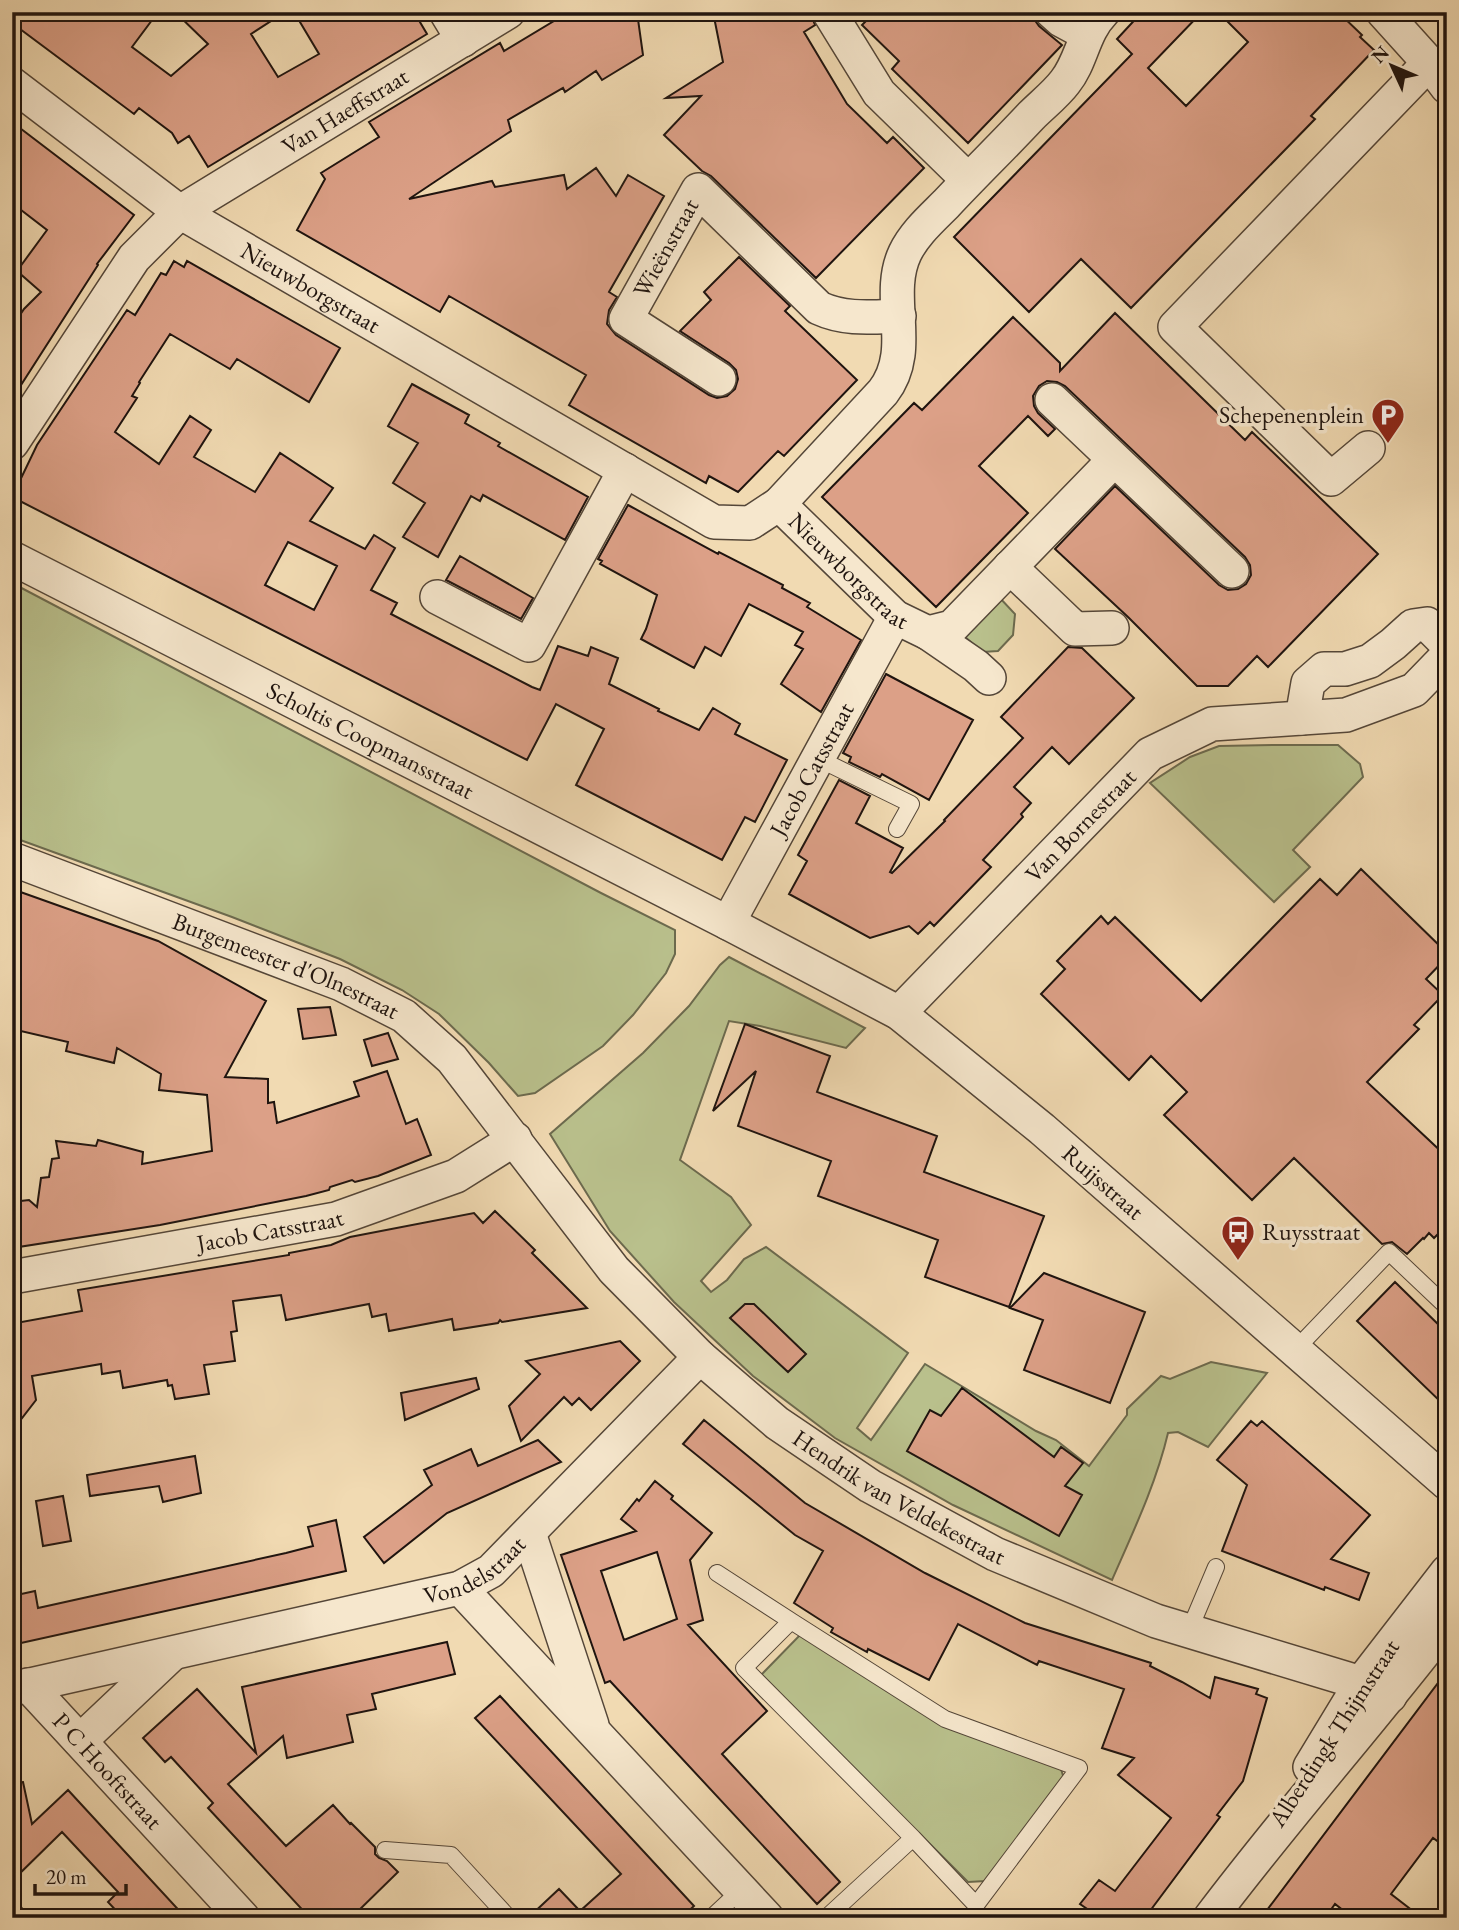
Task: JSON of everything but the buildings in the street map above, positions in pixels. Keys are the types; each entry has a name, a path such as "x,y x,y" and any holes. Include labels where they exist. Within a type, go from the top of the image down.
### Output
{"street":[{"path":"446,12 463,40"},
{"name":"Van Haeffstraat","path":"12,443 134,258 180,212 508,12"},
{"path":"829,12 879,93 968,180"},
{"path":"779,503 889,385 894,376 898,361 898,279 904,255 917,234 1065,82 1095,23 1061,20 1052,12"},
{"path":"1368,448 1331,479 1175,327 1438,75 1383,12"},
{"name":"Nieuwborgstraat","path":"12,84 180,212 714,522 750,523 779,503 895,617 928,633 989,678"},
{"name":"Wieënstraat","path":"719,379 626,319 698,190 819,307 850,317 899,316"},
{"path":"1052,400 1231,571"},
{"name":"Nieuwborgstraat","path":"928,633 952,627 1114,460"},
{"path":"437,597 529,645 625,470"},
{"name":"Scholtis Coopmansstraat","path":"12,558 728,923"},
{"path":"1010,567 1075,629 1112,628"},
{"name":"Jacob Catsstraat","path":"728,923 895,617"},
{"path":"1302,718 1308,683 1324,669 1345,669 1370,661 1413,626 1427,624 1447,644"},
{"name":"Van Bornestraat","path":"899,1013 1150,754 1212,724 1346,715 1414,690 1447,656"},
{"name":"Burgemeester d'Olnestraat","path":"12,859 341,984 404,1016 452,1059 515,1139"},
{"name":"Ruijsstraat","path":"728,923 899,1013 1042,1129 1447,1483"},
{"name":"Jacob Catsstraat","path":"12,1278 336,1219 456,1176 515,1139"},
{"name":"Hendrik van Veldekestraat","path":"515,1139 614,1270 699,1357 777,1423 870,1486 995,1554 1156,1621 1376,1689"},
{"name":"Vondelstraat","path":"20,1687 460,1588 491,1572 699,1357"},
{"path":"529,1533 595,1734"},
{"name":"Alberdingk Thijmstraat","path":"1210,1918 1376,1689 1447,1572"},
{"path":"460,1588 767,1918"},
{"name":"Alberdingk Thijmstraat","path":"1376,1689 1447,1623"},
{"path":"80,1741 173,1654"},
{"name":"P C Hooftstraat","path":"20,1687 80,1741 243,1918"}],"lane":[{"path":"817,758 911,804 897,829"},
{"path":"1294,1350 1389,1252 1447,1307"},
{"path":"1189,1631 1216,1567"},
{"path":"717,1573 792,1621 944,1719 1079,1768 976,1905 744,1668 792,1621"},
{"path":"826,1918 913,1838"},
{"path":"384,1850 451,1855 509,1918"},
{"path":"711,1918 741,1890"},
{"path":"12,1909 20,1918"}],"green space":[{"path":"12,583 675,930 675,954 666,973 633,1015 603,1046 535,1093 518,1096 439,1014 402,990 340,959 12,837"},
{"path":"999,597 1015,614 1013,635 998,651 982,652 964,636"},
{"path":"1338,745 1360,764 1363,777 1293,850 1310,867 1274,902 1150,783 1190,757 1219,746"},
{"path":"729,957 865,1028 846,1048 729,1021 680,1160 731,1197 751,1225 701,1281 711,1292 727,1280 744,1259 766,1247 908,1353 857,1428 871,1440 925,1364 1036,1431 1056,1440 1089,1466 1127,1415 1127,1409 1161,1376 1170,1379 1211,1362 1267,1373 1208,1447 1178,1432 1168,1433 1151,1489 1112,1580 953,1505 835,1438 753,1376 674,1302 610,1231 550,1134 643,1053 689,1006"},
{"path":"801,1634 942,1724 1061,1769 1064,1779 986,1881 968,1882 761,1675"}],"place":[{"name":"Schepenenplein","path":"1388,445"},
{"name":"Ruysstraat","path":"1238,1262"}]}
